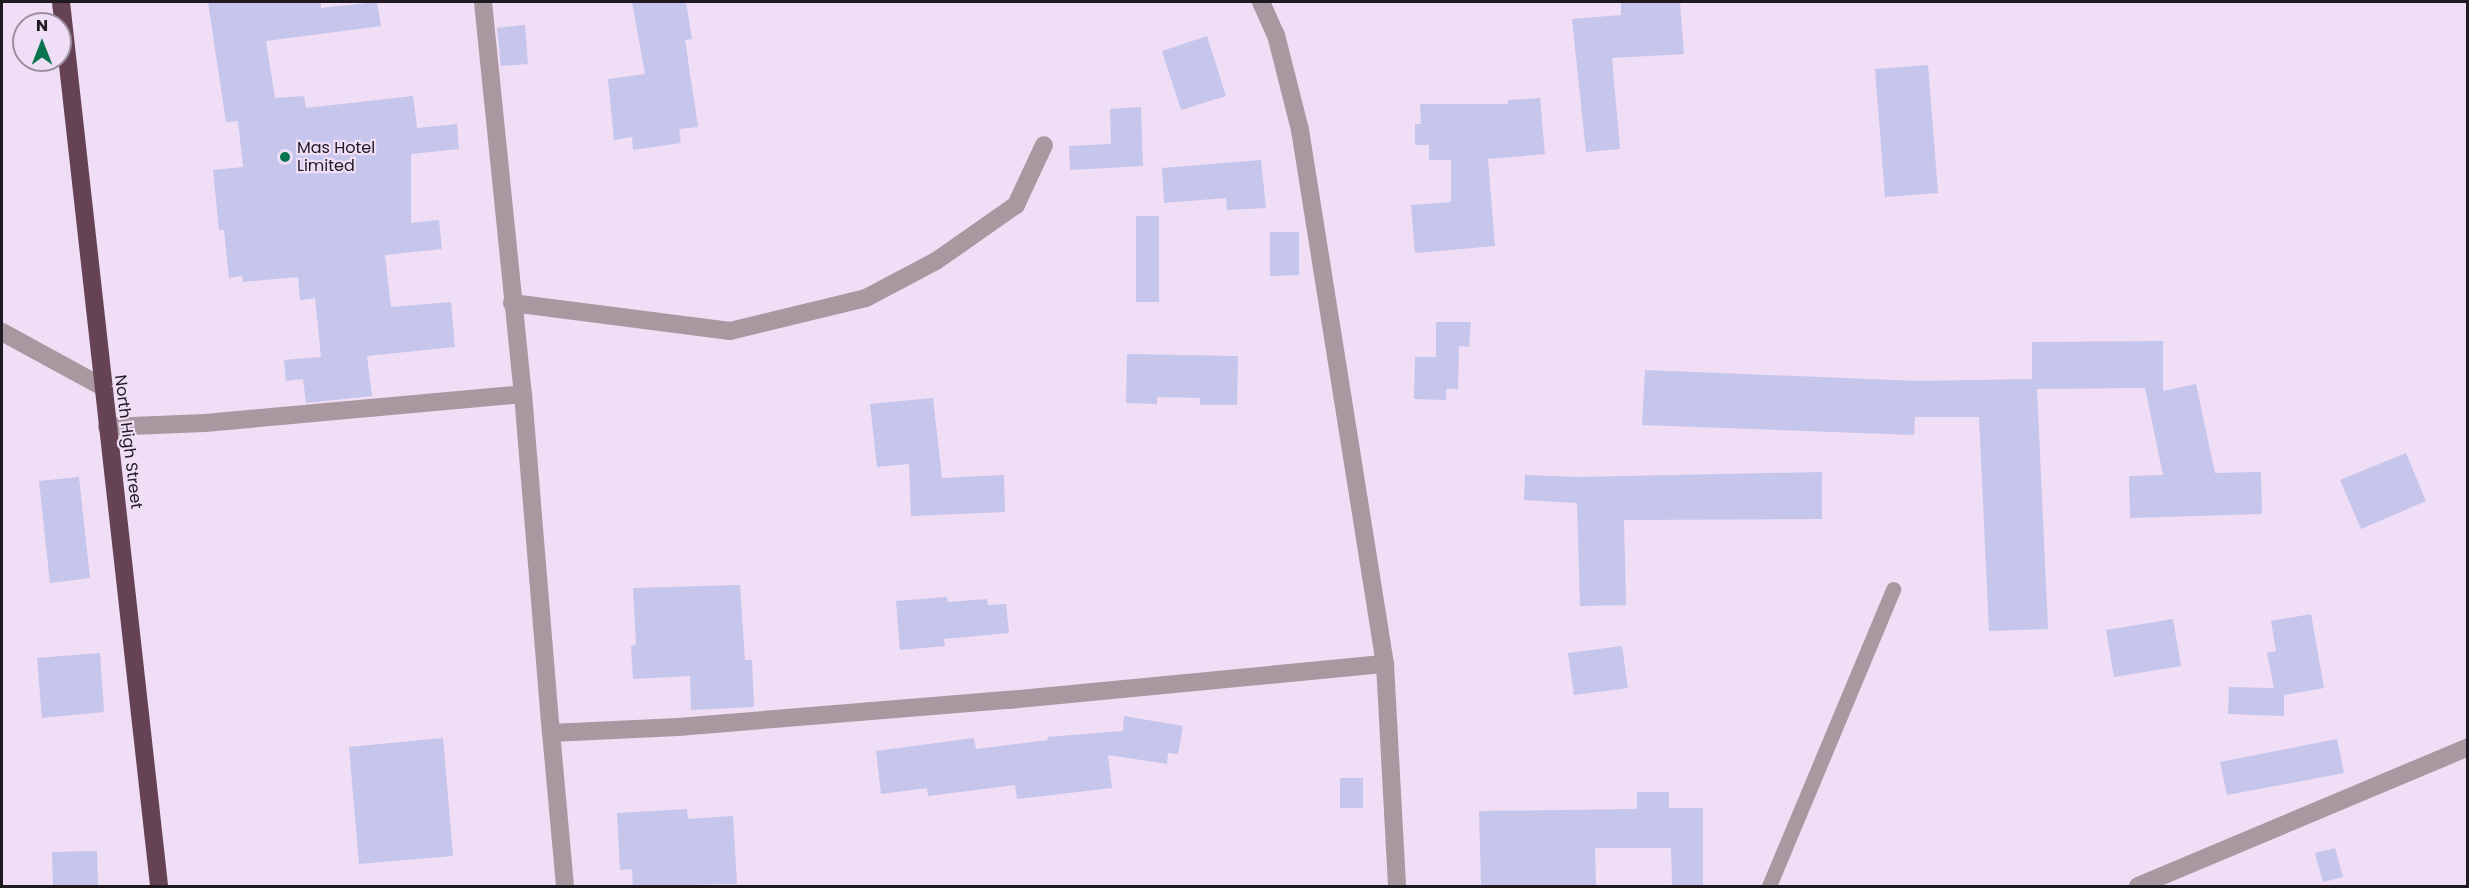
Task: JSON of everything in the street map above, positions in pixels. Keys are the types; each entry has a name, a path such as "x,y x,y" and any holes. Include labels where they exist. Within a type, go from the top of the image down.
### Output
{"highway":[{"name":"North High Street","path":"61,2 101,386 159,886"}],"street":[{"path":"483,2 523,394 565,886"},
{"path":"1261,2 1276,35 1300,130 1385,664 1397,886"},
{"path":"512,303 730,332 866,298 936,261 1016,205 1044,145"},
{"path":"2,332 101,386"},
{"path":"107,427 205,423 523,394"},
{"path":"551,733 678,727 1385,664"},
{"path":"2138,886 2468,747"}],"lane":[{"path":"1768,886 1893,589"}],"building":[{"path":"208,2 321,2 321,8 377,2 381,26 266,41 275,98 304,96 306,108 413,96 417,128 457,124 459,149 411,154 411,223 439,220 442,249 385,255 391,307 451,302 455,347 367,356 372,396 306,403 303,379 286,381 284,360 321,357 315,298 300,300 298,277 243,282 242,276 229,278 224,230 219,230 213,170 243,167 238,121 226,122"},
{"path":"632,2 686,2 692,39 685,40 698,127 679,129 681,143 633,150 632,137 614,140 608,79 645,74"},
{"path":"1621,2 1680,2 1684,54 1612,58 1620,149 1586,152 1572,19 1621,15"},
{"path":"525,25 528,64 501,66 497,28"},
{"path":"1207,36 1226,96 1181,110 1162,51"},
{"path":"1928,65 1938,193 1885,197 1875,69"},
{"path":"1540,98 1545,154 1488,159 1495,246 1415,253 1411,205 1451,202 1451,160 1429,160 1429,145 1415,145 1415,124 1421,124 1420,104 1508,104 1508,100"},
{"path":"1141,107 1143,166 1070,170 1069,146 1111,144 1110,109"},
{"path":"1261,160 1266,208 1227,210 1226,198 1164,203 1162,168"},
{"path":"1136,216 1159,216 1159,302 1136,302"},
{"path":"1270,232 1299,232 1299,275 1270,276"},
{"path":"1436,322 1471,322 1469,347 1459,346 1458,389 1446,389 1446,400 1414,399 1415,357 1436,357"},
{"path":"2163,341 2163,391 2196,384 2215,473 2261,472 2262,514 2130,518 2129,476 2163,475 2145,388 2037,389 2048,629 1989,631 1979,417 1915,417 1914,435 1642,425 1645,370 1918,381 2032,379 2032,342"},
{"path":"1127,354 1238,356 1237,405 1200,405 1200,398 1157,397 1157,404 1126,403"},
{"path":"933,398 942,478 1004,475 1005,512 911,516 909,464 877,467 870,404"},
{"path":"2406,453 2426,501 2361,529 2340,480"},
{"path":"1822,472 1822,519 1624,520 1626,605 1580,606 1577,503 1524,500 1525,475 1578,477"},
{"path":"79,477 90,578 50,583 39,481"},
{"path":"740,585 745,660 752,660 754,707 691,710 690,676 633,679 631,646 636,645 633,588"},
{"path":"947,597 948,602 987,599 988,605 1006,604 1009,633 944,639 945,646 900,650 896,601"},
{"path":"2311,614 2324,688 2284,695 2284,716 2228,714 2229,687 2274,688 2267,653 2276,651 2271,621"},
{"path":"2173,619 2181,666 2114,677 2106,630"},
{"path":"1622,646 1628,688 1574,695 1568,653"},
{"path":"100,653 104,712 42,718 37,658"},
{"path":"1124,716 1183,726 1178,754 1168,753 1167,764 1108,755 1112,788 1017,799 1015,785 928,796 927,788 881,794 876,751 974,738 976,749 1048,740 1047,737 1123,731"},
{"path":"443,738 453,856 359,864 349,747"},
{"path":"2337,739 2344,773 2227,795 2220,762"},
{"path":"1340,778 1363,778 1363,808 1340,808"},
{"path":"1637,792 1669,792 1669,808 1703,808 1703,886 1672,886 1671,848 1595,848 1596,886 1481,886 1479,811 1637,809"},
{"path":"687,809 688,819 733,816 737,884 633,886 632,869 620,870 617,813"},
{"path":"2335,848 2343,877 2323,882 2315,853"},
{"path":"97,851 98,886 53,886 52,852"}],"place":[{"name":"Mas Hotel Limited","path":"285,157"}]}
